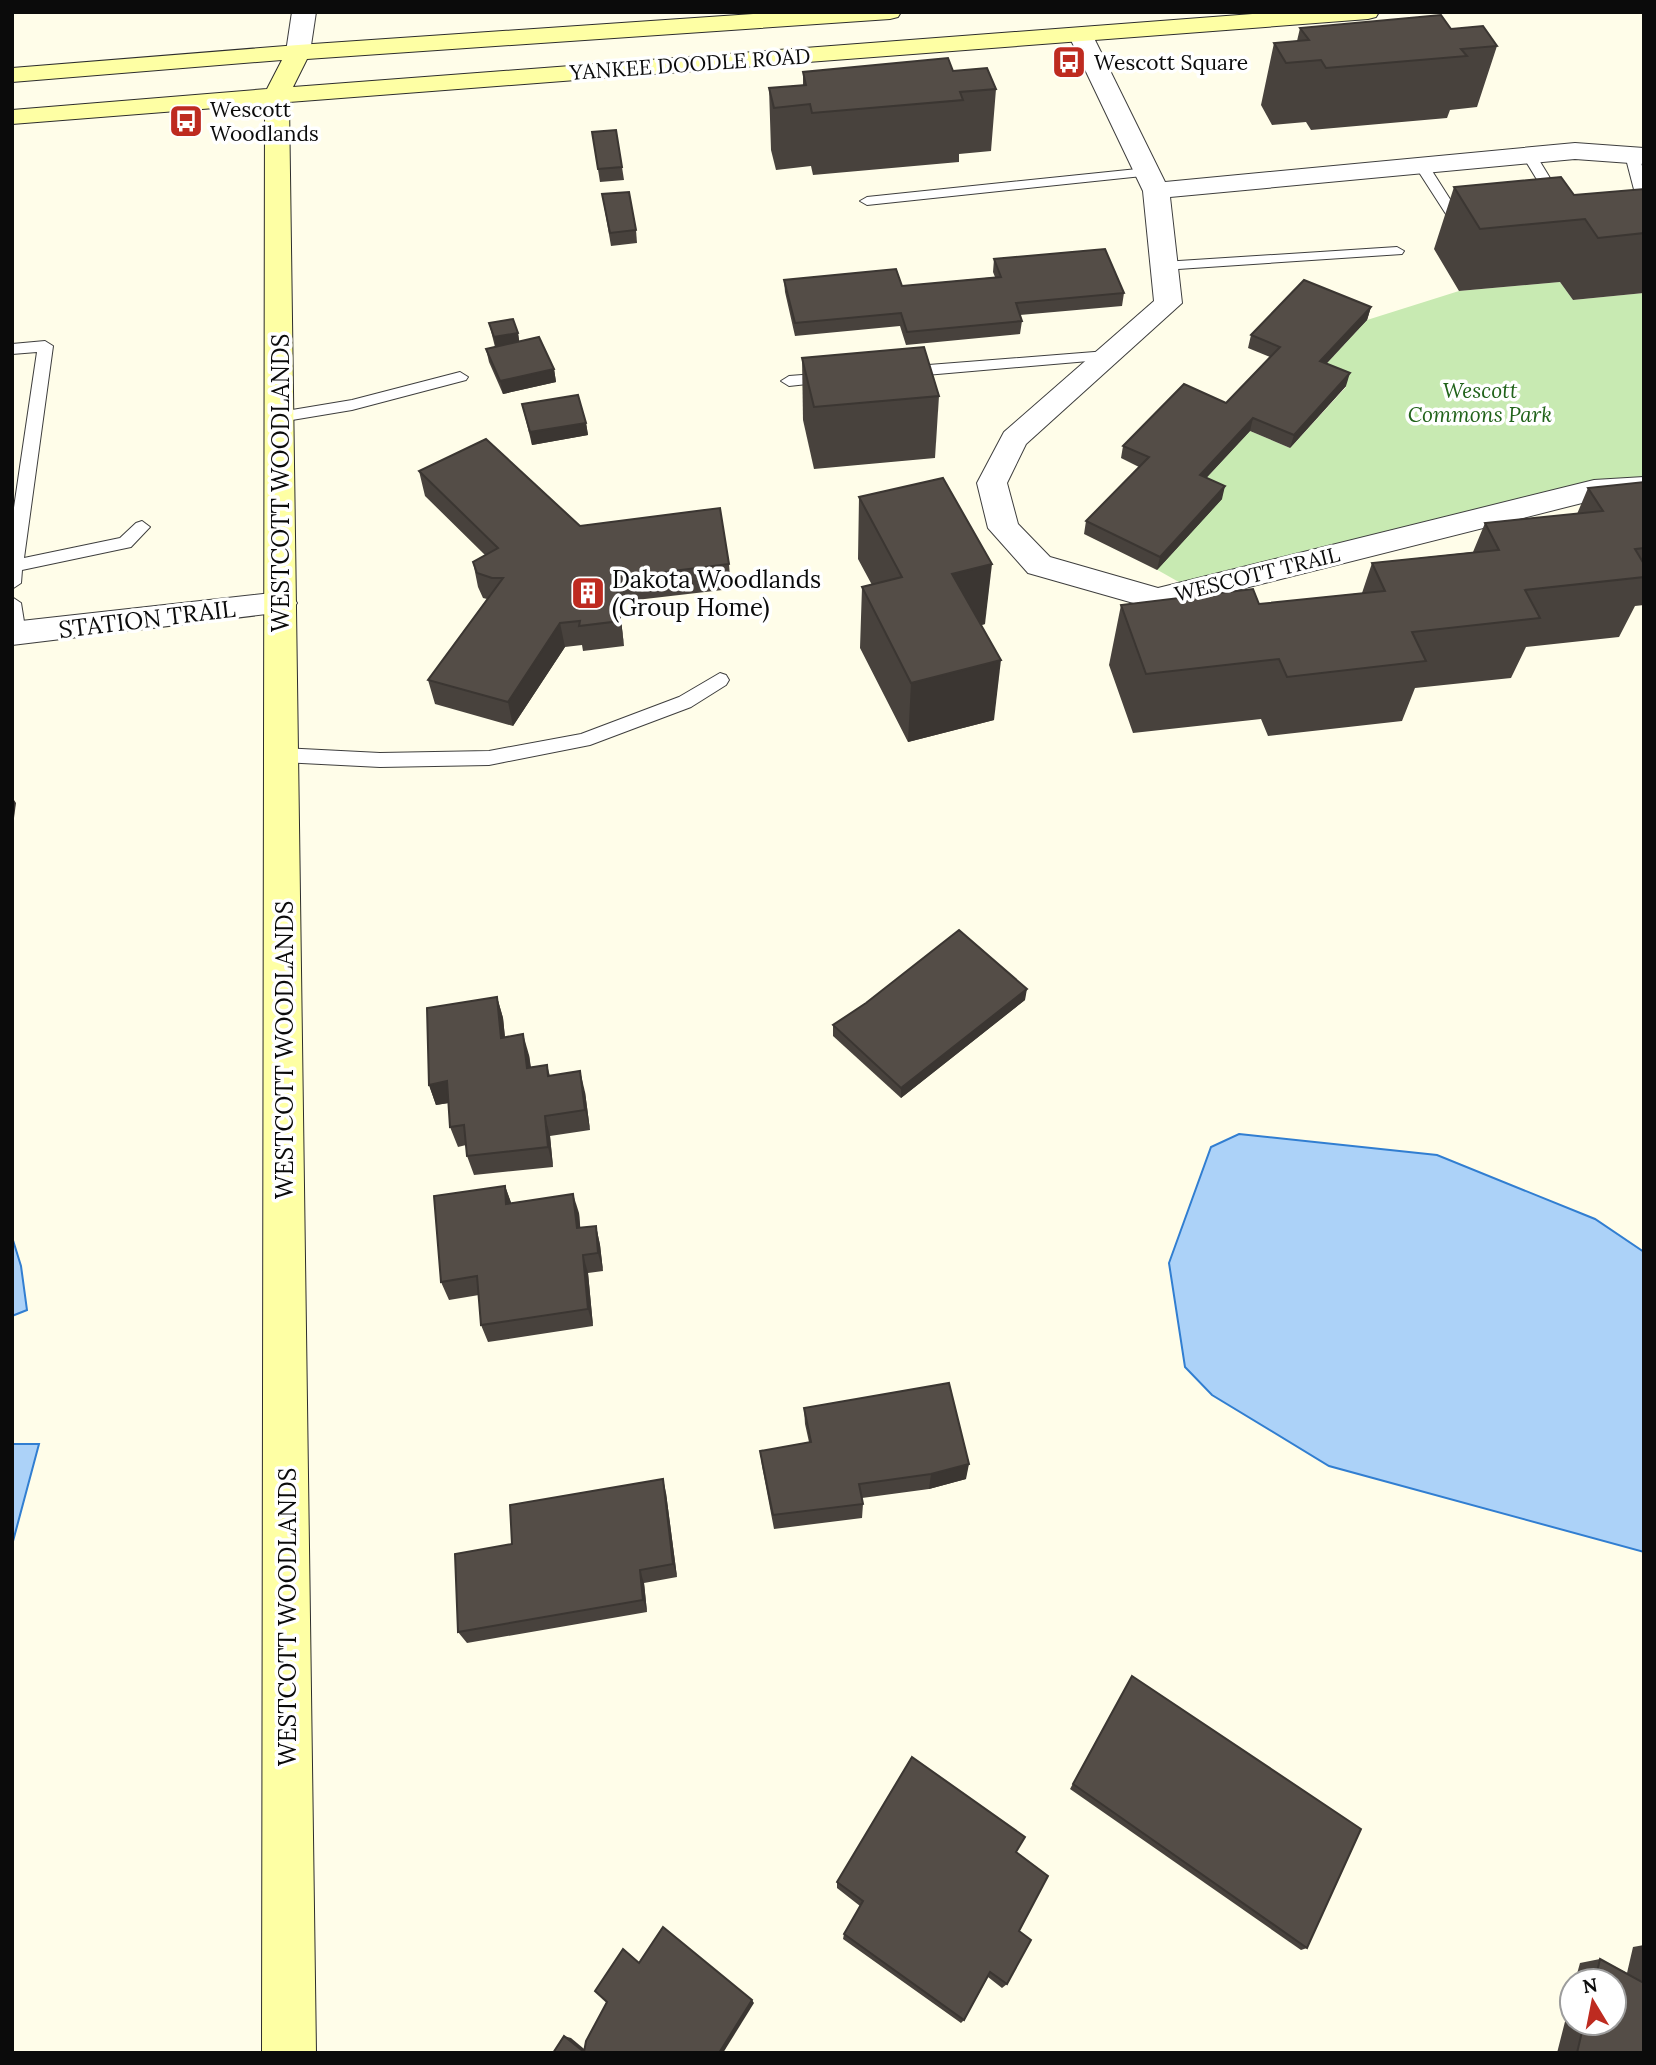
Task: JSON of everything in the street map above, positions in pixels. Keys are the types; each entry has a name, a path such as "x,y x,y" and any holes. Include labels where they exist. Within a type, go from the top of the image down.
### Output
{"main road":[{"name":"YANKEE DOODLE ROAD","path":"12,75 298,52 890,12"},
{"name":"YANKEE DOODLE ROAD","path":"12,117 277,94 1080,36 1368,12"},
{"name":"WESTCOTT WOODLANDS","path":"289,2053 277,94 298,52"}],"street":[{"path":"298,52 304,12"},
{"path":"1080,36 1152,182 1422,166 1575,151 1638,156"},
{"name":"WESCOTT TRAIL","path":"1152,182 1168,303 1014,439 992,483 1003,528 1039,565 1158,599 1594,490 1644,487"},
{"name":"STATION TRAIL","path":"16,631 281,603"}],"lane":[{"path":"1529,155 1564,213 1551,214"},
{"path":"1638,156 1644,201"},
{"path":"1422,166 1458,222 1485,220"},
{"path":"867,201 1152,182"},
{"path":"1163,266 1397,251"},
{"path":"12,349 45,346 13,572 125,543 142,527"},
{"path":"886,373 1107,356"},
{"path":"280,417 352,405 460,377"},
{"path":"789,381 844,377"},
{"path":"282,755 380,760 489,758 583,740 684,702 720,680"}],"green space":[{"name":"Wescott Commons Park","path":"1560,282 1573,300 1644,293 1644,487 1193,590 1154,568 1197,488 1250,431 1290,448 1346,387 1317,374 1367,320 1459,291"}],"water":[{"path":"1239,1134 1437,1155 1595,1219 1644,1252 1644,1552 1329,1466 1212,1395 1185,1367 1169,1263 1211,1147"},
{"path":"12,1237 21,1266 27,1310 12,1316"},
{"path":"12,1444 39,1444 12,1545"}],"building":[{"path":"1441,15 1451,29 1483,26 1497,46 1461,49 1467,56 1326,68 1321,60 1286,63 1274,43 1309,40 1300,28"},
{"path":"948,58 953,71 987,68 996,89 960,92 963,100 812,113 810,104 774,108 769,88 806,85 803,72"},
{"path":"616,130 622,167 598,169 592,132"},
{"path":"1561,177 1574,195 1644,189 1644,233 1598,238 1585,219 1480,229 1454,187"},
{"path":"629,192 636,230 610,233 602,194"},
{"path":"1105,249 1124,293 1016,303 1022,321 907,332 901,313 795,323 784,280 896,269 902,286 1001,277 994,259"},
{"path":"1304,280 1371,307 1320,361 1350,373 1294,435 1253,418 1200,475 1225,486 1160,557 1086,521 1149,457 1123,446 1184,384 1226,403 1280,347 1251,335"},
{"path":"513,319 518,333 494,337 489,323"},
{"path":"539,337 554,369 500,381 486,349"},
{"path":"924,347 939,396 814,407 802,358"},
{"path":"578,395 586,423 530,432 522,404"},
{"name":"Dakota Woodlands (Group Home)","path":"486,439 580,526 720,508 729,564 616,578 620,621 579,626 580,621 560,623 508,702 428,680 503,578 477,573 473,562 498,548 419,471"},
{"path":"943,478 992,564 952,574 1001,660 911,683 862,587 902,577 859,497"},
{"path":"1644,482 1644,548 1635,549 1644,564 1644,577 1525,590 1540,618 1412,632 1426,661 1287,677 1279,659 1146,674 1121,605 1253,589 1259,604 1385,591 1372,563 1499,550 1485,523 1603,511 1588,488"},
{"path":"959,930 1027,989 901,1088 833,1025 866,1003"},
{"path":"497,997 501,1038 523,1034 527,1068 547,1065 548,1076 580,1071 585,1110 545,1116 548,1147 467,1156 464,1125 450,1127 447,1081 429,1085 427,1008"},
{"path":"505,1186 506,1204 573,1194 577,1228 596,1226 598,1253 583,1255 588,1309 481,1325 477,1276 441,1282 434,1196"},
{"path":"949,1383 969,1464 931,1474 859,1484 863,1504 773,1515 760,1451 811,1442 804,1408"},
{"path":"663,1479 673,1564 640,1570 643,1600 458,1632 455,1554 512,1544 510,1505"},
{"path":"1132,1676 1361,1829 1307,1948 1073,1784"},
{"path":"912,1757 1025,1837 1016,1852 1048,1876 1019,1931 1031,1940 1007,1984 990,1972 964,2020 844,1934 863,1901 837,1882"},
{"path":"663,1927 752,2000 719,2053 553,2053 564,2036 584,2052 586,2041 607,2002 595,1991 623,1949 639,1963"},
{"path":"1600,1959 1615,1967 1598,1967"},
{"path":"1628,1974 1644,1983 1644,2053 1577,2053 1581,2037 1628,2037"}],"place":[{"name":"Wescott Square","path":"1069,62"},
{"name":"Wescott Woodlands","path":"186,121"},
{"name":"Dakota Woodlands (Group Home)","path":"588,593"}]}
